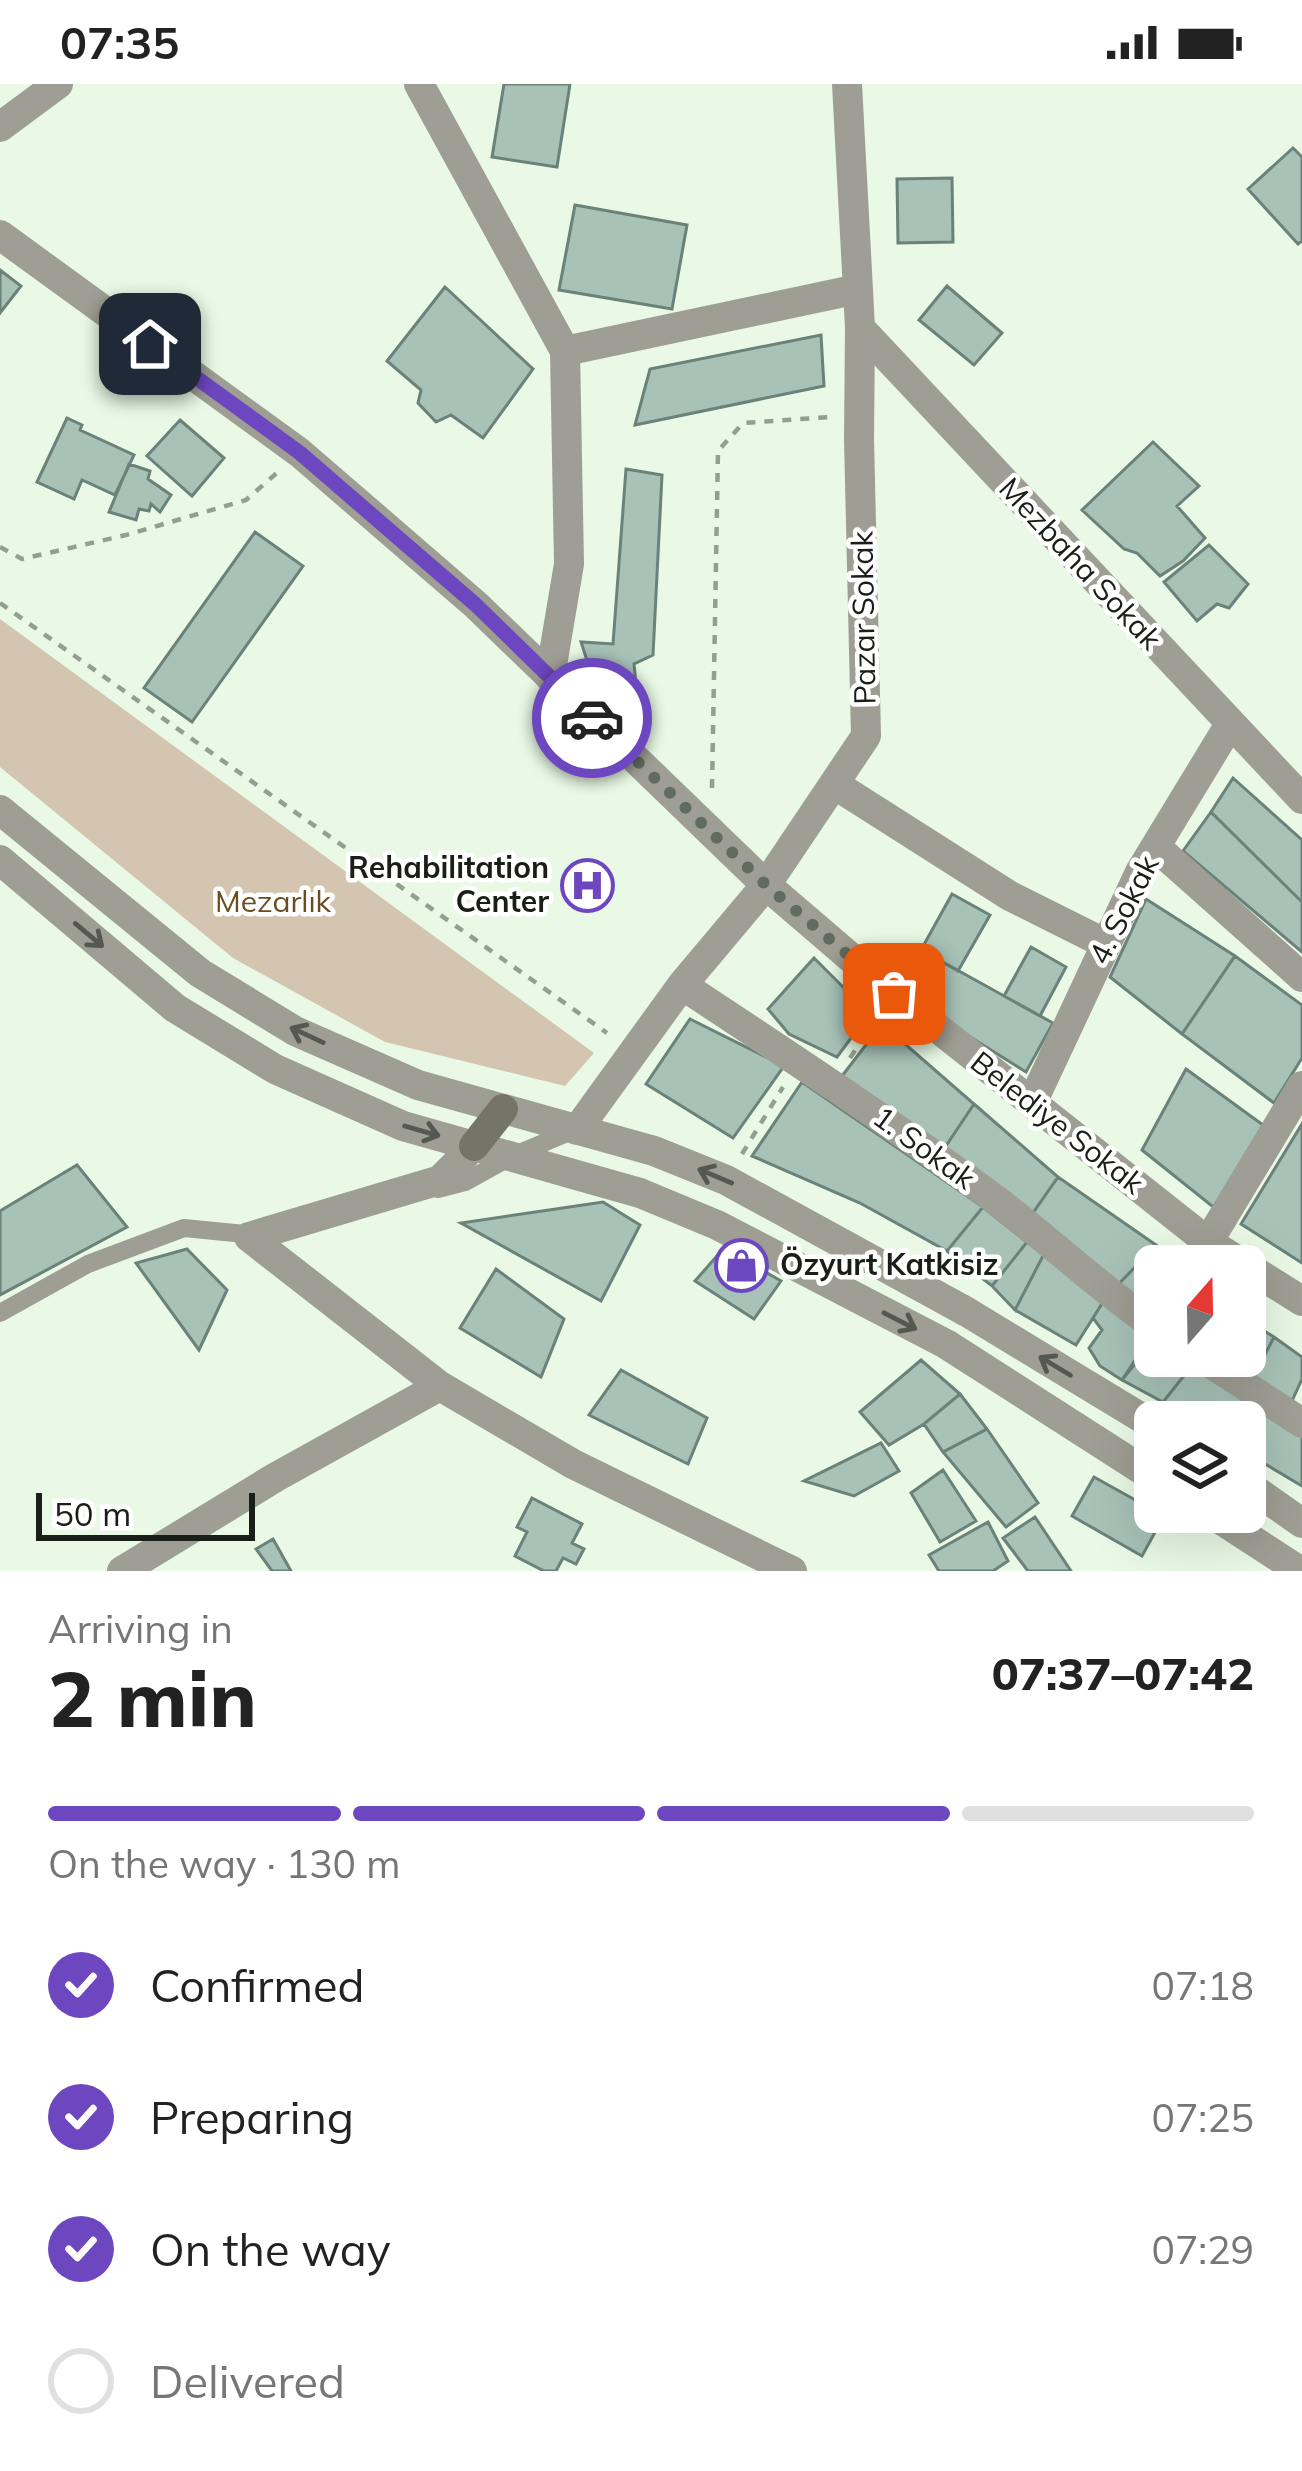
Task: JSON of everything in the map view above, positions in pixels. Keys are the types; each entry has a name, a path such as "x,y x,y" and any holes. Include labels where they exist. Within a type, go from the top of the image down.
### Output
{"main road":[{"path":"474,1146 502,1109"}],"street":[{"path":"0,127 58,84"},
{"path":"419,84 565,351 569,564 550,676"},
{"name":"Pazar Sokak","path":"577,1130 632,1050 766,885 866,736 860,328 847,84"},
{"name":"Belediye Sokak","path":"0,235 300,453 476,605 766,885 894,994 1208,1243 1302,1301"},
{"path":"565,351 858,290"},
{"name":"Mezbaha Sokak","path":"860,328 1302,799"},
{"name":"4. Sokak","path":"1032,1103 1140,872 1230,724"},
{"path":"834,784 1010,896 1106,944"},
{"path":"0,810 200,974 295,1030 418,1084 654,1151 726,1180 967,1312 1134,1413"},
{"path":"1156,847 1302,977"},
{"path":"0,860 175,1009 275,1069 403,1126 640,1193 717,1225 946,1344 1134,1465"},
{"name":"1. Sokak","path":"682,986 833,1084 992,1197 1134,1311"},
{"path":"1208,1243 1302,1086"},
{"path":"249,1237 440,1180 474,1146"},
{"path":"249,1237 440,1387 573,1464 792,1571"},
{"path":"1232,1377 1302,1423"},
{"path":"122,1571 277,1477 440,1387"},
{"path":"1266,1498 1302,1523"},
{"path":"1241,1533 1300,1571"}],"lane":[{"path":"0,1313 88,1264 184,1228 249,1237 465,1182 512,1156 577,1130"}],"path":[{"path":"711,832 718,451 743,423 860,415"},
{"path":"0,547 22,559 246,500 300,453"},
{"path":"0,603 632,1050"},
{"path":"833,1084 894,994"},
{"path":"726,1180 799,1062"}],"green space":[{"name":"Mezarlık","path":"0,619 594,1053 565,1086 385,1042 233,958 0,767"}],"building":[{"path":"504,84 570,84 557,167 492,157"},
{"path":"1293,148 1302,157 1302,241 1298,244 1248,189"},
{"path":"952,178 953,242 898,243 897,179"},
{"path":"575,205 687,225 672,309 559,290"},
{"path":"0,270 21,286 0,313"},
{"path":"947,286 1002,333 974,365 919,320"},
{"path":"445,287 533,369 483,438 451,415 436,422 418,403 421,390 387,361"},
{"path":"821,335 824,386 635,425 650,369"},
{"path":"67,418 82,425 80,430 134,455 115,495 82,480 74,499 37,482"},
{"path":"180,420 224,458 192,496 147,456"},
{"path":"1153,442 1199,486 1177,506 1205,538 1160,576 1082,510"},
{"path":"129,464 150,471 148,479 171,495 160,512 151,504 149,511 139,509 136,520 109,512"},
{"path":"626,469 662,475 653,655 634,664 636,684 616,681 615,699 590,692 592,676 581,642 613,644"},
{"path":"255,532 303,566 192,722 144,688"},
{"path":"1209,545 1248,584 1229,608 1217,604 1197,621 1164,582"},
{"path":"1233,778 1302,840 1302,902 1211,812"},
{"path":"1211,812 1302,902 1302,952 1183,851"},
{"path":"952,894 990,915 958,971 921,950"},
{"path":"1146,899 1235,956 1182,1034 1110,977"},
{"path":"1031,947 1066,967 1040,1016 1004,996"},
{"path":"921,950 1053,1023 1026,1072 902,994"},
{"path":"1235,956 1302,1005 1302,1058 1274,1103 1182,1034"},
{"path":"814,958 862,1006 866,1018 837,1057 789,1034 768,1009"},
{"path":"690,1019 784,1066 733,1138 646,1084"},
{"path":"882,1024 974,1104 944,1149 842,1076"},
{"path":"1186,1069 1263,1125 1217,1210 1142,1150"},
{"path":"802,1082 983,1207 947,1251 860,1203 752,1156"},
{"path":"974,1104 1058,1177 1030,1217 944,1149"},
{"path":"1302,1124 1302,1263 1241,1224"},
{"path":"77,1165 127,1227 0,1295 0,1211"},
{"path":"1058,1177 1156,1245 1134,1245 1134,1268 1113,1290 1030,1217"},
{"path":"603,1202 640,1225 601,1301 461,1223"},
{"path":"983,1207 1027,1242 992,1286 947,1251"},
{"path":"1027,1242 1044,1254 1015,1310 992,1286"},
{"path":"724,1248 781,1281 754,1319 695,1281"},
{"path":"187,1249 227,1290 199,1350 136,1263"},
{"path":"1044,1254 1103,1302 1076,1345 1015,1310"},
{"path":"1134,1268 1134,1304 1113,1290"},
{"path":"496,1269 564,1319 541,1377 460,1328"},
{"path":"1103,1302 1134,1324 1134,1365 1122,1380 1100,1366 1089,1348 1102,1330 1093,1318"},
{"path":"1274,1337 1302,1357 1302,1379 1287,1412 1250,1384 1254,1377 1266,1377 1266,1353"},
{"path":"921,1360 960,1394 889,1445 860,1412"},
{"path":"1134,1362 1134,1377 1183,1377 1164,1401 1122,1380"},
{"path":"621,1370 707,1418 688,1464 589,1415"},
{"path":"1183,1377 1208,1377 1247,1401 1164,1401"},
{"path":"960,1394 987,1429 943,1452 924,1424"},
{"path":"1266,1412 1302,1435 1302,1486 1266,1465"},
{"path":"987,1429 1038,1503 1006,1527 943,1452"},
{"path":"881,1443 899,1471 854,1496 804,1481"},
{"path":"943,1470 976,1521 940,1542 911,1493"},
{"path":"1094,1477 1134,1499 1134,1533 1155,1533 1142,1556 1072,1516"},
{"path":"532,1498 582,1524 572,1543 584,1549 576,1564 563,1558 556,1571 544,1571 515,1556 527,1532 517,1527"},
{"path":"1035,1517 1071,1571 1028,1571 1003,1538"},
{"path":"988,1522 1008,1561 993,1571 939,1571 929,1555"},
{"path":"273,1539 291,1571 272,1571 256,1549"}],"way so far":[{"path":"592,718 766,885 894,994"}],"place":[{"name":"Rehabilitation Center","path":"588,885"},
{"name":"Özyurt Katkisiz","path":"741,1265"}],"route":[{"path":"150,344 300,453 476,605 592,718"}]}
